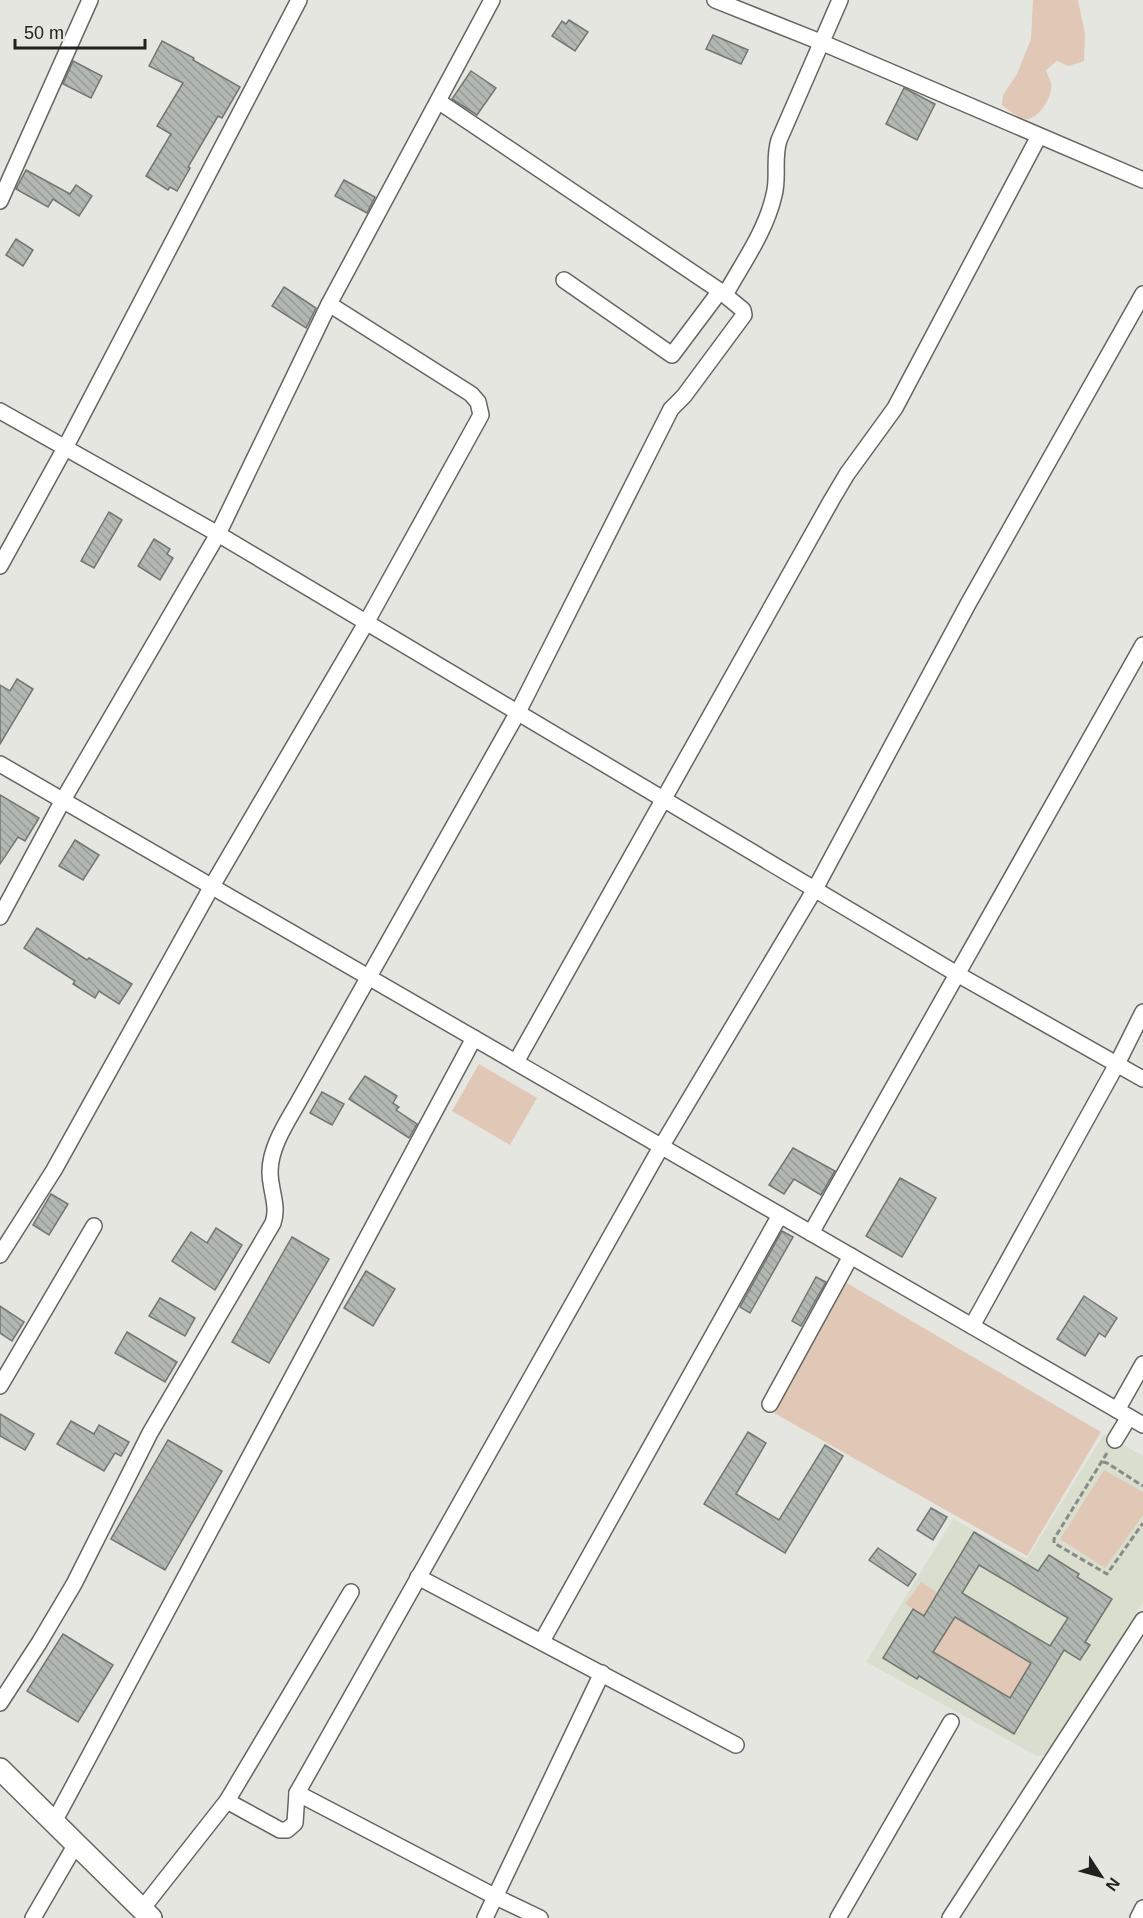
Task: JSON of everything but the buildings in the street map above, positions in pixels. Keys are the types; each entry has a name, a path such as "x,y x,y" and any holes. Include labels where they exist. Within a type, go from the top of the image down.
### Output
{"main road":[{"path":"0,1769 146,1913"}],"street":[{"path":"0,201 90,0"},
{"path":"0,566 65,448 299,0"},
{"path":"0,917 63,800 218,534 329,304 492,0"},
{"path":"715,0 823,43 1143,180"},
{"path":"564,280 672,355 722,293 768,216 776,191 775,159 779,140 840,0"},
{"path":"0,1703 74,1584 150,1433 273,1224 275,1208 270,1171 275,1146 518,712 671,409 684,396 744,315 744,311 722,293 438,101"},
{"path":"516,1062 831,501 847,474 895,408 1039,136"},
{"path":"227,1801 280,1830 287,1830 295,1823 297,1793 662,1147 815,889 968,604 1143,294"},
{"path":"0,1255 54,1170 212,886 366,623 481,416 478,402 471,394 329,304"},
{"path":"0,411 218,534 957,974 1143,1079"},
{"path":"811,1233 1143,645"},
{"path":"0,764 1143,1425"},
{"path":"972,1326 1143,1012"},
{"path":"54,1822 474,1038"},
{"path":"542,1641 780,1215"},
{"path":"0,1386 94,1226"},
{"path":"770,1404 851,1256"},
{"path":"1115,1440 1143,1364"},
{"path":"418,1577 736,1744"},
{"path":"146,1913 227,1801 351,1592"},
{"path":"950,1918 1143,1620"},
{"path":"485,1918 602,1673"},
{"path":"838,1918 951,1722"},
{"path":"297,1793 540,1918"},
{"path":"33,1918 76,1844"},
{"path":"1138,1918 1143,1908"}],"path":[{"path":"1143,1486 1107,1463 1101,1463 1053,1541 1107,1574 1143,1522"}],"shaded area":[{"path":"1033,0 1078,0 1085,34 1084,61 1068,66 1057,61 1046,70 1051,81 1048,99 1036,115 1026,119 1002,105 1003,95 1017,74 1031,39"},
{"path":"479,1064 537,1098 510,1145 452,1111"},
{"path":"845,1282 1101,1432 1027,1556 774,1413"},
{"path":"1104,1434 1143,1456 1143,1602 1049,1754 1037,1756 866,1662 953,1519 1027,1559"},
{"path":"1104,1470 1143,1492 1143,1515 1105,1568 1060,1539"},
{"path":"921,1582 938,1593 932,1603 1031,1663 1010,1698 933,1652 947,1630 905,1604"}]}
